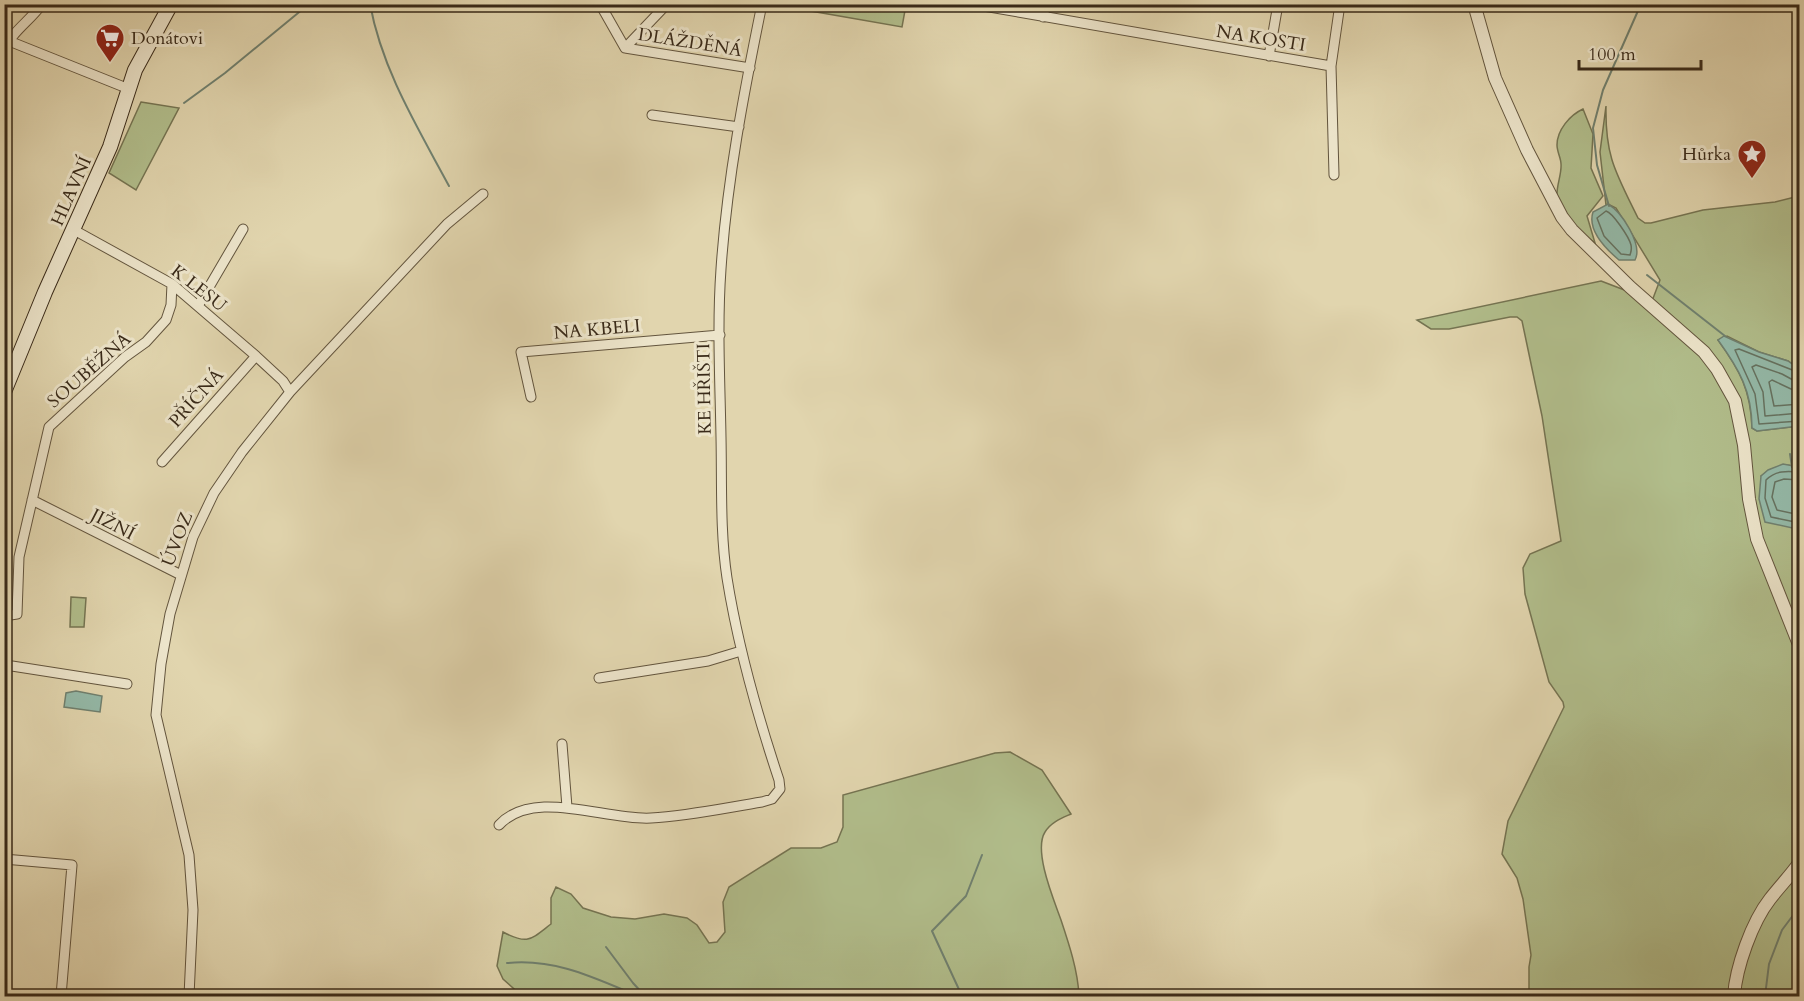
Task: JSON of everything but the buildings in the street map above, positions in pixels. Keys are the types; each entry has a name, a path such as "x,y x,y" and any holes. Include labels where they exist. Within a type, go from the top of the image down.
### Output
{"main road":[{"name":"HLAVNÍ","path":"4,392 45,292 110,147 129,89 147,46 171,4"}],"street":[{"path":"4,51 7,40 18,27 31,19 42,4"},
{"path":"600,4 625,48 667,4"},
{"name":"KE HŘIŠTI","path":"499,825 515,813 526,810 567,807 594,813 649,819 762,802 772,799 780,789 741,651 727,575 723,532 721,272 725,224 739,127 762,4"},
{"name":"NA KOSTI","path":"972,4 1331,66"},
{"path":"1043,17 1046,4"},
{"path":"1269,56 1278,4"},
{"path":"1334,175 1331,66 1340,4"},
{"path":"1474,4 1495,78 1527,150 1562,217 1572,230 1630,287 1704,352 1718,369 1735,401 1744,445 1749,499 1757,538 1800,647"},
{"path":"7,40 129,89"},
{"name":"DLÁŽDĚNÁ","path":"625,48 750,68"},
{"path":"652,116 739,127"},
{"name":"ÚVOZ","path":"189,996 193,910 189,855 156,715 170,614 193,537 214,493 242,452 290,392 447,224 483,194"},
{"path":"198,306 243,229"},
{"name":"K LESU","path":"74,230 172,284 284,381 290,392"},
{"name":"SOUBĚŽNÁ","path":"4,615 17,614 19,557 49,427 125,357 146,342 166,320 171,305 172,284"},
{"name":"NA KBELI","path":"531,396 521,352 720,335"},
{"name":"PŘÍČNÁ","path":"162,462 256,356"},
{"name":"JIŽNÍ","path":"32,500 181,575"},
{"path":"599,678 708,661 741,651"},
{"path":"4,667 12,666 127,684"},
{"path":"562,744 567,807"},
{"path":"4,859 72,866 61,996"},
{"path":"1734,996 1739,969 1755,924 1768,901 1800,862"}],"shaded area":[{"path":"788,4 906,5 902,27 788,7"},
{"path":"141,102 179,108 136,190 109,173"},
{"path":"1606,106 1607,139 1613,164 1638,218 1645,223 1703,210 1775,202 1799,196 1799,369 1788,361 1759,352 1727,336 1718,340 1743,381 1747,392 1752,428 1757,431 1799,426 1799,467 1779,466 1761,476 1797,529 1799,528 1799,634 1762,537 1740,400 1652,301 1660,280 1616,208 1606,205 1600,152"},
{"path":"1583,109 1593,134 1591,168 1603,196 1587,216 1595,243 1578,229 1562,210 1557,197 1561,168 1557,148 1559,134 1573,115"},
{"path":"1601,281 1627,291 1700,355 1731,403 1757,553 1799,660 1800,853 1764,898 1729,996 1529,996 1531,955 1523,899 1517,878 1502,854 1508,821 1564,707 1549,682 1525,594 1523,568 1530,554 1561,541 1542,416 1522,321 1517,317 1449,329 1431,329 1417,320"},
{"path":"71,597 86,598 84,627 70,627"},
{"path":"1010,752 1042,770 1071,814 1047,829 1042,840 1041,851 1046,876 1073,958 1079,996 522,996 503,979 497,966 503,932 528,939 551,924 551,898 556,887 571,894 583,908 611,917 635,919 664,914 687,918 697,925 709,943 717,942 725,932 723,902 729,887 791,848 821,848 837,842 843,827 843,795 995,753"},
{"path":"1799,871 1799,996 1739,996 1747,960 1765,914"}],"water":[{"path":"1608,204 1614,208 1630,229 1636,246 1635,260 1619,260 1603,245 1595,232 1593,212"},
{"path":"1724,336 1759,352 1788,361 1799,369 1799,426 1757,431 1752,428 1750,403 1743,381 1718,340"},
{"path":"1783,464 1799,467 1800,528 1797,529 1765,522 1759,499 1761,476 1768,470"},
{"path":"76,691 102,696 100,712 64,707 66,693"}],"waterway":[{"path":"184,103 225,73 309,4"},
{"path":"370,4 392,75 449,186"},
{"path":"1609,206 1597,165 1593,128 1603,90 1641,4"},
{"path":"1647,275 1725,336"},
{"path":"1790,454 1792,467"},
{"path":"962,996 932,931 966,896 982,855"},
{"path":"1765,996 1769,964 1782,930 1800,906"},
{"path":"606,947 645,996"},
{"path":"507,963 525,962 558,966 590,976 638,996"}],"place":[{"name":"Donátovi","path":"110,64"},
{"name":"Hůrka","path":"1752,180"}]}
